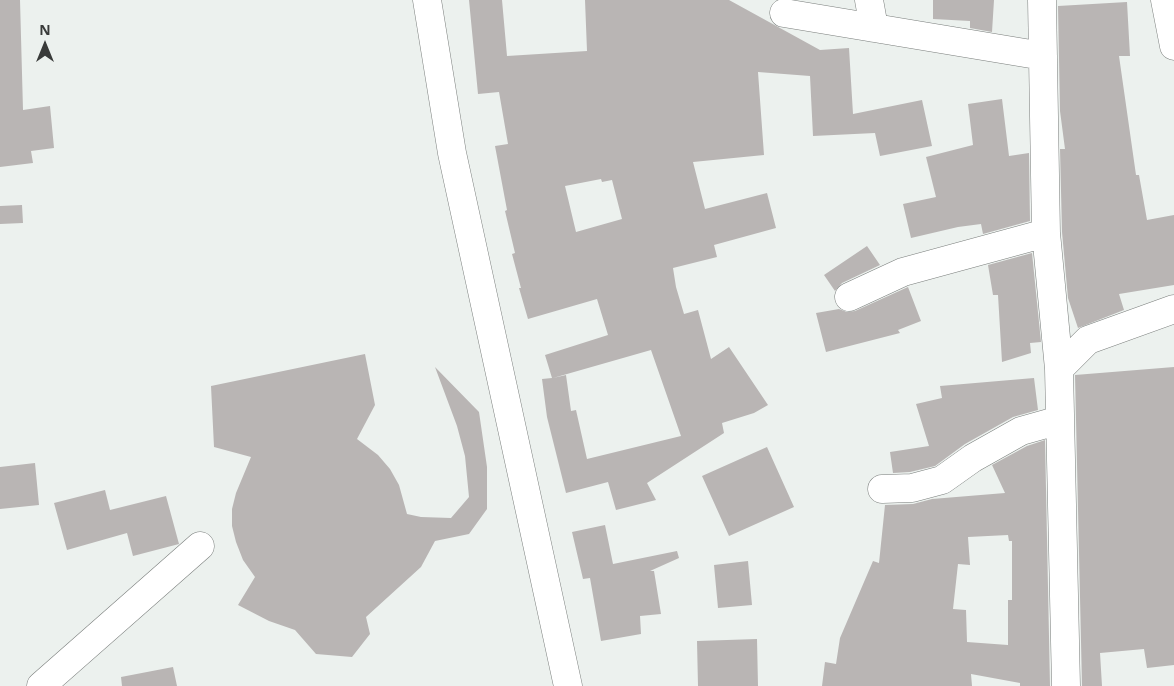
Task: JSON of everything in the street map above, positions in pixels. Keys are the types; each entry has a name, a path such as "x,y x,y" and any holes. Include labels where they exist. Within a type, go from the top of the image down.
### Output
{"street":[{"path":"427,0 452,153 568,686"},
{"path":"869,0 874,28"},
{"path":"1042,0 1046,233 1060,369 1066,686"},
{"path":"1165,0 1174,46"},
{"path":"784,13 1043,56"},
{"path":"849,297 902,272 1046,233"},
{"path":"1060,369 1088,340 1174,309"},
{"path":"882,489 912,488 942,480 973,458 1021,431 1060,420"},
{"path":"41,686 200,546"}],"building":[{"path":"0,0 20,0 23,110 50,106 54,148 31,151 33,163 0,167"},
{"path":"469,0 502,0 507,56 587,51 585,0 729,0 820,50 849,48 853,114 922,100 932,146 880,156 875,133 813,136 810,76 758,72 764,155 693,162 705,209 767,193 776,228 714,245 717,257 673,268 676,287 684,314 698,310 711,359 729,347 768,405 754,413 722,423 724,433 647,483 656,500 616,510 608,482 566,493 547,417 542,379 552,378 545,355 608,335 597,299 528,319 512,254 515,253 505,211 507,210 495,146 508,144 499,92 478,94","holes":["601,179 602,182 612,180 622,219 576,232 565,186","651,350 681,436 587,459 576,410 571,411 566,375 553,378"]},
{"path":"933,0 994,0 992,32 970,28 970,21 933,19"},
{"path":"1127,2 1130,56 1119,56 1136,175 1139,175 1147,220 1174,215 1174,285 1119,294 1124,310 1078,328 1068,298 1062,232 1060,149 1065,149 1060,111 1058,6"},
{"path":"1002,99 1009,156 1029,153 1030,221 983,234 981,224 958,227 911,238 903,204 936,197 926,157 973,145 968,104"},
{"path":"22,205 23,223 0,224 0,206"},
{"path":"867,246 880,265 842,283 835,291 824,275"},
{"path":"1032,253 1041,342 1030,343 1031,353 1002,362 998,295 993,295 988,265"},
{"path":"908,287 921,321 898,330 900,333 826,352 816,313 839,309 847,312 855,311"},
{"path":"365,354 375,405 357,439 378,455 390,469 399,485 407,514 421,517 451,518 469,497 465,456 457,426 435,367 479,412 487,467 487,509 469,534 435,541 421,567 366,617 370,634 352,657 316,654 295,630 269,621 238,605 255,577 243,560 232,526 232,509 236,493 251,457 214,447 211,386"},
{"path":"1174,367 1174,665 1147,668 1144,649 1100,653 1102,686 1082,686 1075,375"},
{"path":"1034,378 1038,410 1013,417 965,444 935,466 910,472 893,473 890,452 929,446 916,404 942,398 940,386"},
{"path":"1045,440 1050,686 1020,686 1020,683 971,674 972,686 822,686 825,662 836,664 840,638 873,561 879,563 885,505 913,504 932,499 1005,493 992,465 1027,446","holes":["1008,535 1009,541 1012,541 1012,600 1008,600 1008,645 967,642 966,610 953,609 958,564 970,565 968,537"]},
{"path":"767,447 794,507 729,536 702,476"},
{"path":"35,463 39,505 0,509 0,467"},
{"path":"105,490 110,510 166,496 179,544 133,556 127,533 67,550 54,503"},
{"path":"605,525 613,564 677,551 679,558 650,571 654,571 661,614 640,616 641,634 601,641 590,578 583,579 572,532"},
{"path":"748,561 752,605 718,608 714,565"},
{"path":"757,639 758,686 698,686 697,641"},
{"path":"173,667 177,686 122,686 121,677"}]}
